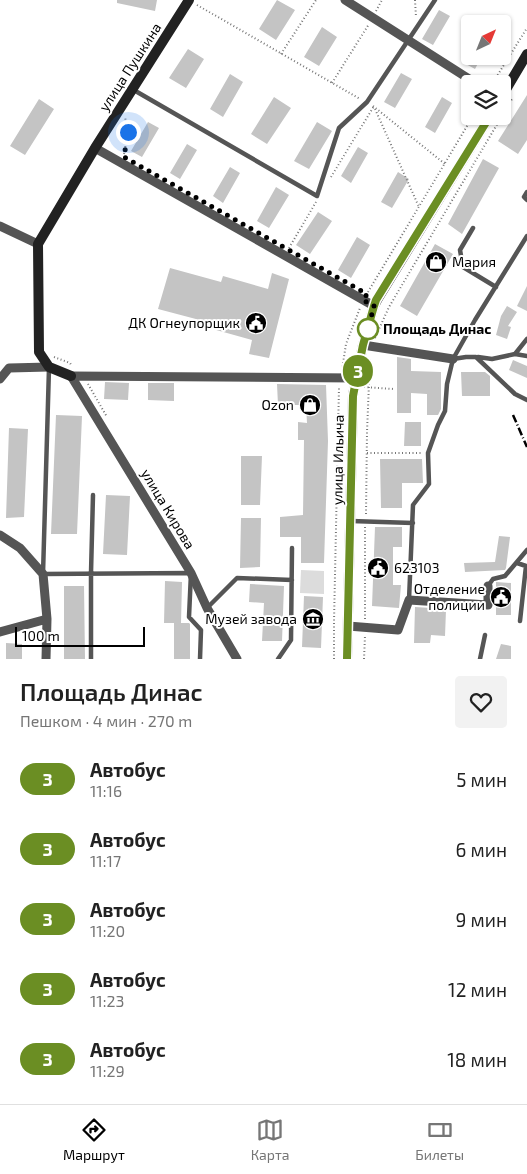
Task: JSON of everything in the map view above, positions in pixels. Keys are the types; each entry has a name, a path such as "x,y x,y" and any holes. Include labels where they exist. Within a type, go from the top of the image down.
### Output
{"street":[{"path":"345,0 463,75"},
{"name":"улица Пушкина","path":"38,244 132,89 191,2"},
{"path":"511,81 527,54"},
{"name":"улица Ильича","path":"347,659 353,400 356,382 368,346 374,306 484,125"},
{"path":"95,148 374,306"},
{"path":"0,226 38,244 39,352 49,367"},
{"path":"368,346 454,359"},
{"path":"0,379 5,368 49,367 76,376 340,378 356,382"},
{"name":"улица Кирова","path":"76,376 190,573 207,608 237,659"},
{"path":"1,537 20,548 43,574 47,619 46,659"},
{"path":"348,626 398,630 409,600 488,605 488,586"},
{"path":"0,632 47,619"}],"lane":[{"path":"132,89 317,196 339,128 367,102 435,0"},
{"path":"527,192 524,197 527,200"},
{"path":"474,228 460,250 463,267 496,287"},
{"path":"409,600 413,505 429,484 428,453 438,425 446,411 446,384 454,359 475,320 527,236"},
{"path":"515,354 527,339"},
{"path":"454,359 466,357 492,359 515,354 527,356"},
{"path":"476,357 515,394 527,400"},
{"path":"49,367 43,574 190,573 189,617 201,630 200,659"},
{"path":"91,659 93,495"},
{"path":"350,521 413,523"},
{"path":"278,659 291,640 292,548"},
{"path":"488,586 493,579 505,576 527,550"},
{"path":"517,563 526,566 520,621"},
{"path":"207,608 237,578 292,580"},
{"path":"480,659 485,635"}],"path":[{"path":"281,54 316,0"},
{"path":"332,83 382,0"},
{"path":"415,0 417,27"},
{"path":"191,2 374,106 445,164"},
{"path":"498,75 527,28"},
{"path":"374,106 419,207"},
{"path":"119,122 124,114 128,132 124,157"},
{"path":"334,659 338,405 340,378 346,344 363,300 468,125"},
{"path":"364,659 366,453 369,387 368,346 497,125"},
{"path":"54,357 70,363 76,376 89,386 108,418"},
{"path":"356,382 369,387 394,389"},
{"path":"366,453 428,453"}],"shaded area":[{"path":"301,570 324,571 324,594 300,593"}],"building":[{"path":"117,0 157,0 155,11 117,3"},
{"path":"277,0 295,10 276,40 259,29"},
{"path":"439,10 450,16 433,45 422,39"},
{"path":"322,27 337,37 319,66 304,57"},
{"path":"188,49 204,59 186,88 169,78"},
{"path":"468,65 477,65 475,69"},
{"path":"401,73 412,79 395,108 384,102"},
{"path":"230,74 243,82 223,117 210,109"},
{"path":"527,95 527,140 518,154 498,141 508,125 511,125 511,120"},
{"path":"274,97 291,108 267,144 251,134"},
{"path":"442,97 452,103 435,133 425,127"},
{"path":"39,99 54,109 25,155 10,146"},
{"path":"148,122 159,128 142,157 131,151"},
{"path":"317,122 332,131 309,169 294,161"},
{"path":"187,144 197,150 180,179 170,173"},
{"path":"358,147 368,153 351,183 341,176"},
{"path":"483,159 499,168 462,234 448,224"},
{"path":"230,167 240,173 223,203 213,196"},
{"path":"398,172 409,179 392,208 381,202"},
{"path":"276,187 289,195 269,228 257,221"},
{"path":"318,212 332,221 310,254 296,245"},
{"path":"357,237 370,245 351,278 338,270"},
{"path":"435,244 453,254 417,316 400,306"},
{"path":"170,268 221,282 223,276 268,289 272,273 289,279 269,358 249,354 252,340 209,328 211,323 158,309"},
{"path":"527,286 527,311 517,306"},
{"path":"507,306 517,312 508,326 511,327 507,339 496,335 501,316"},
{"path":"397,357 411,359 411,371 441,372 441,409 438,415 427,415 427,394 411,393 411,413 397,413"},
{"path":"513,360 527,366 527,378 509,370"},
{"path":"461,372 485,372 490,376 490,396 462,396"},
{"path":"105,382 129,383 128,400 104,399"},
{"path":"148,383 174,383 174,401 148,400"},
{"path":"277,384 326,385 328,441 324,563 301,563 301,537 280,537 280,517 303,515 304,440 298,440 298,422 307,423 306,405 278,405"},
{"path":"56,415 82,416 77,534 51,534"},
{"path":"405,422 421,422 421,446 404,446"},
{"path":"9,428 28,429 24,517 6,518"},
{"path":"241,456 262,456 260,505 241,505"},
{"path":"380,459 422,459 423,483 402,483 402,508 381,508"},
{"path":"106,495 130,496 127,555 103,554"},
{"path":"241,518 261,518 260,567 240,568"},
{"path":"375,527 402,527 402,547 393,547 393,585 401,585 399,608 372,606"},
{"path":"499,536 510,537 505,570 465,572 464,563 495,562"},
{"path":"165,581 182,582 181,623 190,624 190,659 174,659 174,623 164,623"},
{"path":"496,582 511,583 511,615 496,615"},
{"path":"250,584 284,586 282,641 262,641 264,603 249,602"},
{"path":"64,586 84,586 85,659 64,659"},
{"path":"304,596 323,597 321,648 302,647"},
{"path":"415,607 446,610 445,636 431,635 430,643 414,643"},
{"path":"6,643 22,644 22,659 6,659"},
{"path":"501,644 511,646 511,659 496,659"}],"railway":[{"path":"513,415 527,447"}],"bus line":[{"name":"3","path":"347,659 353,396 363,345 376,300 484,125"}],"place":[{"name":"Мария","path":"436,262"},
{"name":"ДК Огнеупорщик","path":"256,323"},
{"name":"Площадь Динас","path":"368,329"},
{"name":"Ozon","path":"310,405"},
{"name":"623103","path":"378,568"},
{"name":"Отделение полиции","path":"501,597"},
{"name":"Музей завода","path":"313,619"}],"route":[{"path":"128,132 124,157 367,294 363,300 374,306 368,329"}]}
